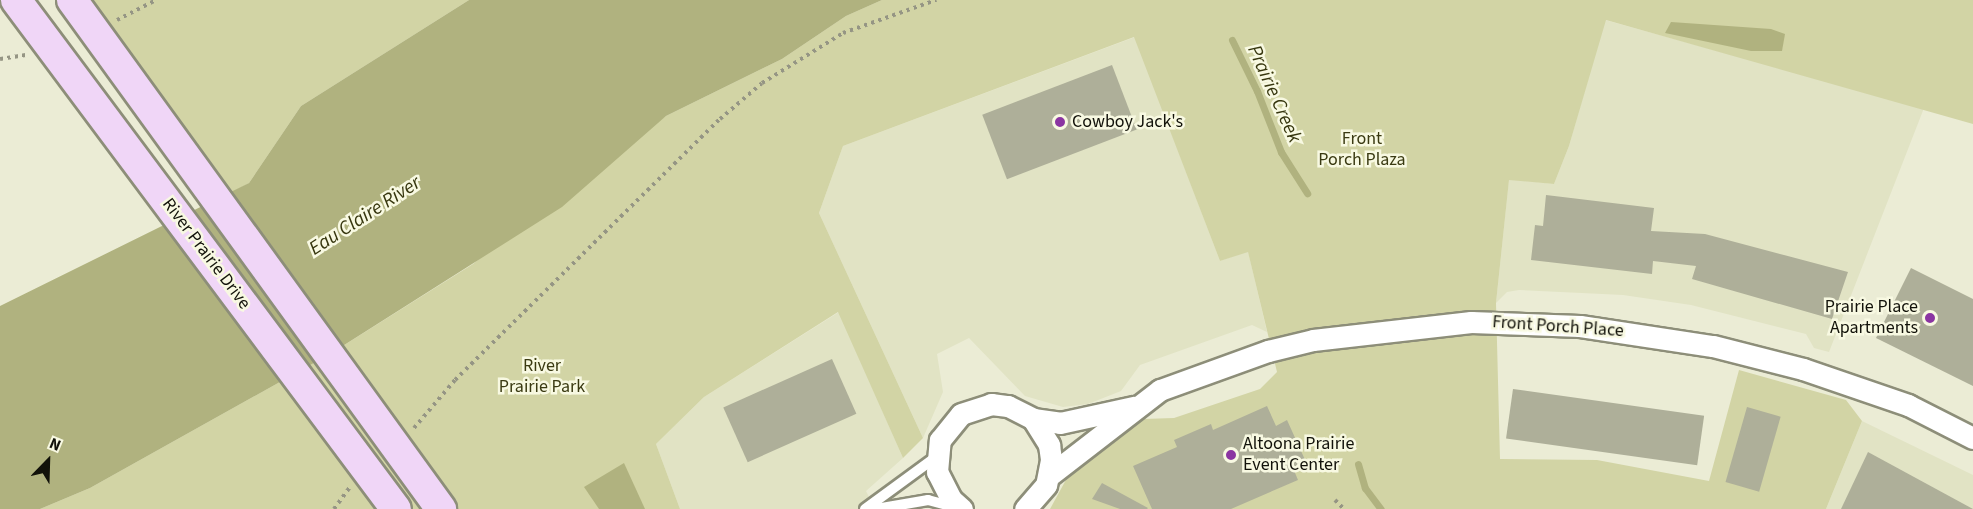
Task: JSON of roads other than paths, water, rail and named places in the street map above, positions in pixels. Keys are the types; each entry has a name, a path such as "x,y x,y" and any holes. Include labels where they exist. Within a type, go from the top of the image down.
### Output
{"main road":[{"name":"River Prairie Drive","path":"16,0 396,509"},
{"path":"72,0 441,509"}],"street":[{"name":"Front Porch Place","path":"1048,480 1160,390 1275,349 1313,340 1471,322 1523,322 1651,334 1760,357 1908,405 1973,438"},
{"path":"962,509 942,487 936,457 949,426 975,407 1008,406 1033,419 1071,422 1140,405"},
{"path":"1033,419 1049,445 1048,480 1040,509"},
{"path":"1025,509 1048,480"}],"lane":[{"path":"865,509 936,457"},
{"path":"876,509 928,500 962,509"}],"water":[{"name":"Eau Claire River","path":"469,0 882,0 846,16 782,59 666,116 562,207 330,354 90,488 40,509 0,509 0,306 249,183 301,106"},
{"path":"1671,22 1771,29 1785,34 1782,51 1751,51 1665,33"},
{"path":"624,463 645,509 599,509 584,487"}],"waterway":[{"name":"Prairie Creek","path":"1232,40 1257,91 1281,152 1307,193"},
{"name":"Prairie Creek","path":"1358,464 1365,488 1381,509"}],"place":[{"name":"Cowboy Jack's","path":"1060,122"},
{"name":"Prairie Place Apartments","path":"1930,318"},
{"name":"Altoona Prairie Event Center","path":"1231,455"}],"park label":[{"name":"Front Porch Plaza","path":"1362,150"},
{"name":"River Prairie Park","path":"542,377"}]}
